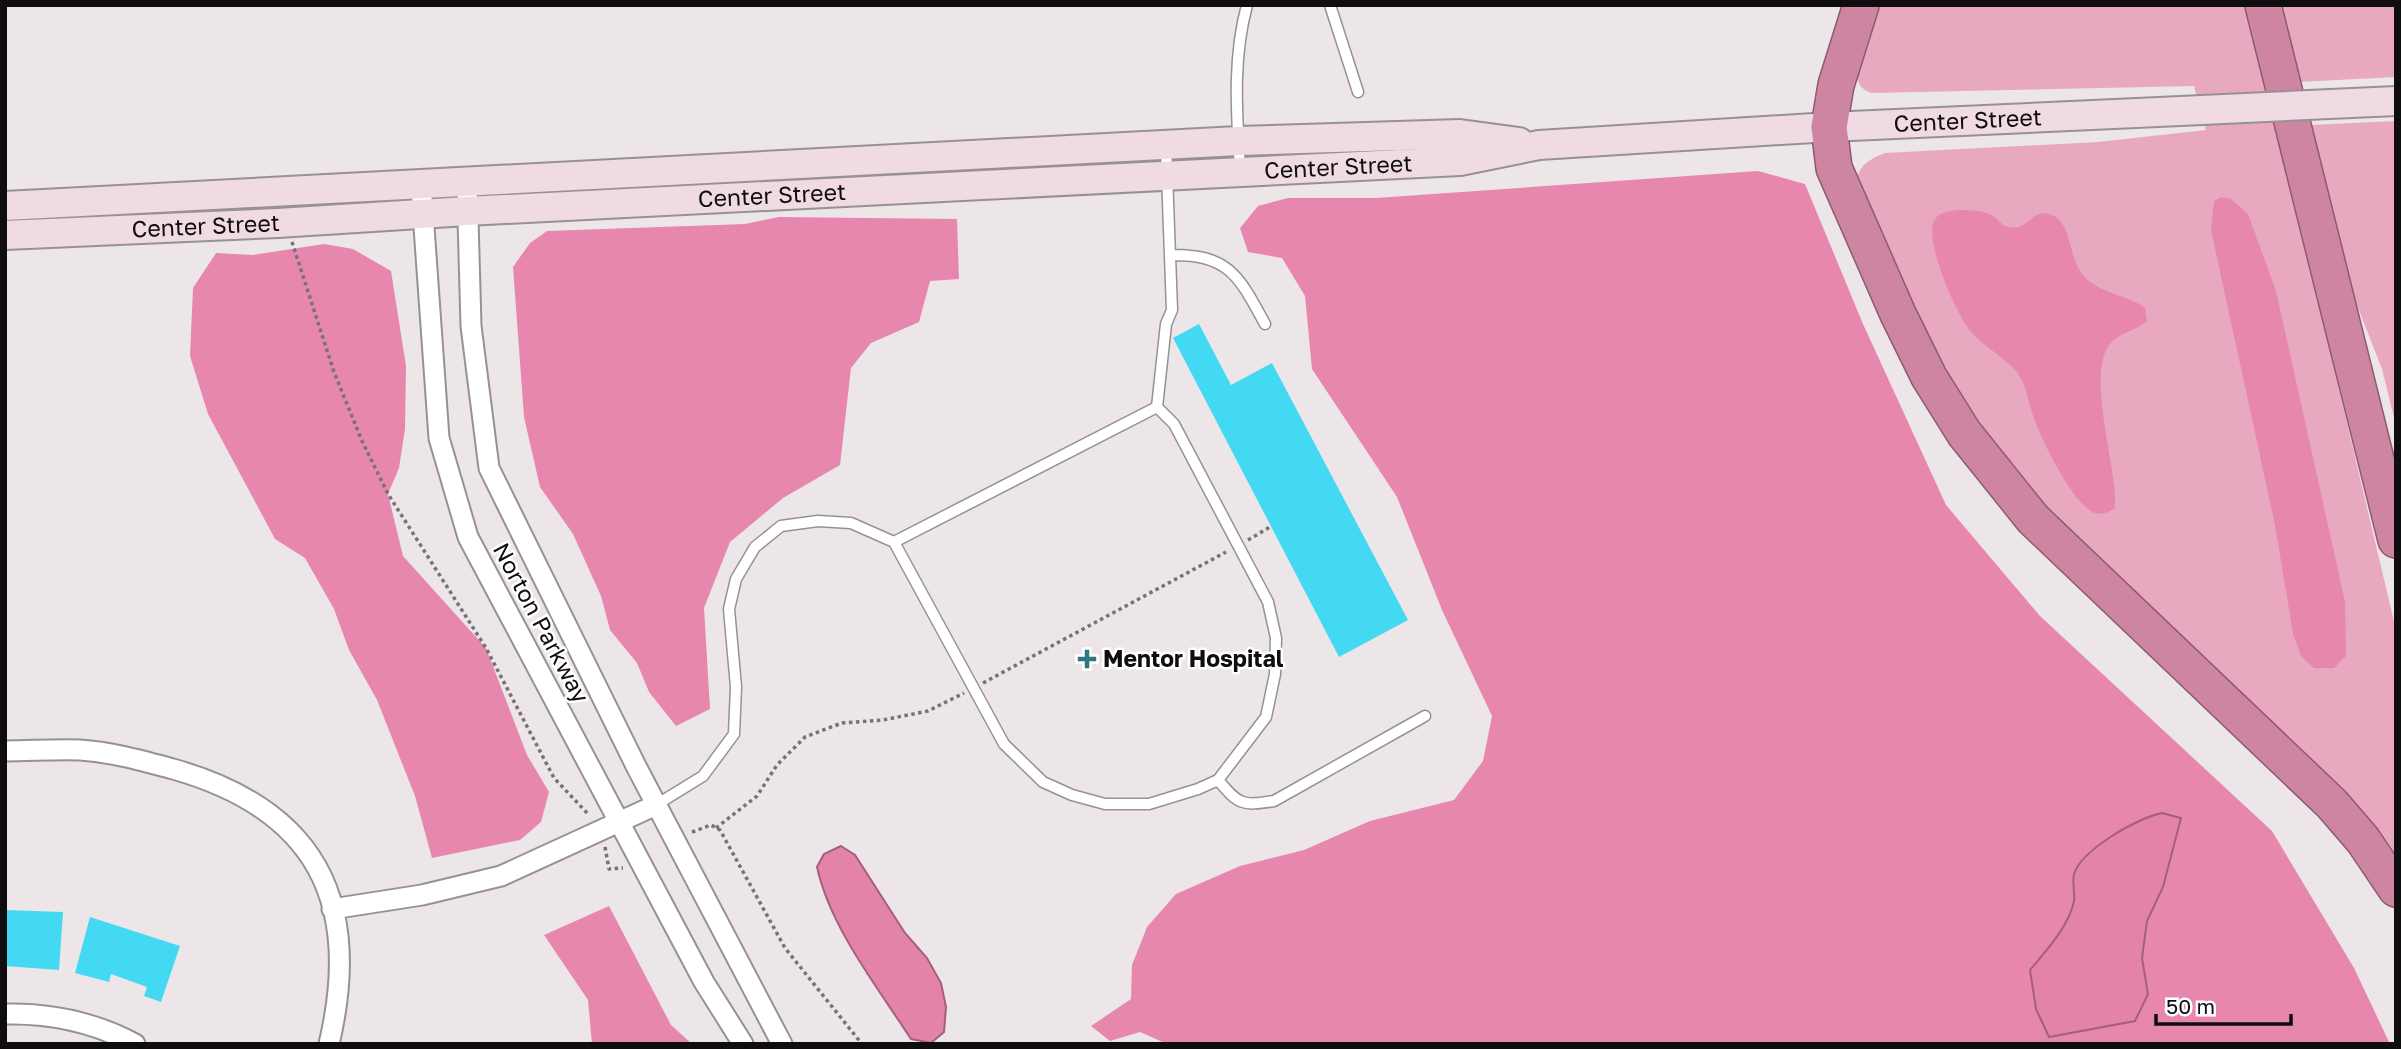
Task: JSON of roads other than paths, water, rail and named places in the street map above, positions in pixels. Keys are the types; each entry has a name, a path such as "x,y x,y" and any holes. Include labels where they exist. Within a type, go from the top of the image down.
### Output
{"highway":[{"path":"1861,5 1836,85 1829,127 1834,168 1898,314 1929,377 1964,433 2033,519 2332,804 2363,840 2396,889"},
{"path":"2263,5 2396,540"}],"main road":[{"name":"Center Street","path":"5,234 278,223 1240,171 1460,162 1539,145 1829,127 2396,101"},
{"name":"Center Street","path":"5,206 1238,141 1460,134 1539,145"},
{"path":"276,193 278,223"}],"street":[{"name":"Norton Parkway","path":"467,183 471,326 489,468 656,805 782,1044"},
{"name":"Norton Parkway","path":"421,185 439,438 468,537 704,982 743,1044"},
{"path":"5,751 81,750 209,779 260,804 295,835 313,857 325,882 332,909 339,965 329,1044"},
{"path":"332,909 422,895 501,876 656,805"},
{"path":"5,1014 31,1013 68,1019 97,1027 135,1044"}],"lane":[{"path":"1240,171 1235,78 1238,38 1247,5"},
{"path":"1330,5 1358,92"},
{"path":"1157,407 1166,324 1172,310 1166,145"},
{"path":"1170,255 1196,255 1232,270 1265,324"},
{"path":"894,542 1157,407"},
{"path":"656,805 703,776 734,734 736,687 729,608 736,579 755,547 781,526 818,521 851,523 894,542 1004,744 1043,782 1072,795 1105,804 1149,804 1218,780 1266,717 1275,674 1276,638 1268,602 1174,424 1157,407"},
{"path":"1218,780 1236,802 1250,805 1274,801 1425,716"}],"place":[{"name":"Mentor Hospital","path":"1087,659"}]}
